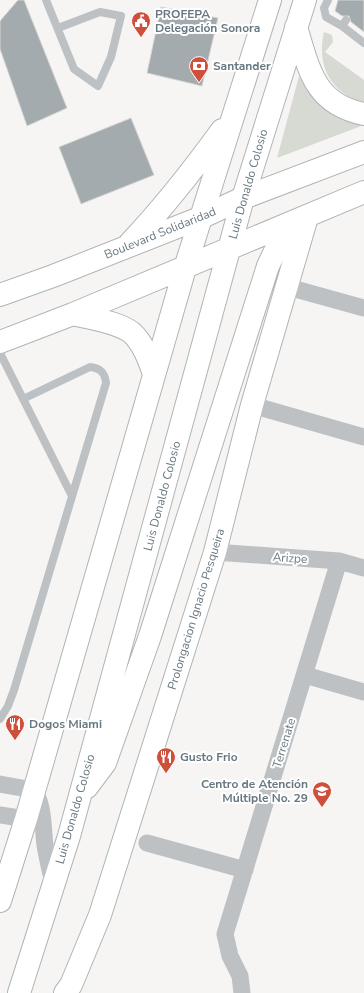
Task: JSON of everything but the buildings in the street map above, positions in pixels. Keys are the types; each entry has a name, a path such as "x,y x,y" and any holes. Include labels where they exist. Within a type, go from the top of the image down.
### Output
{"main road":[{"path":"0,901 26,819 33,790 185,268 270,0"},
{"name":"Luis Donaldo Colosio","path":"19,993 79,798 244,198 305,0"},
{"path":"296,27 316,82 325,96 336,105 350,111 364,114"},
{"path":"125,247 162,209 192,172 235,111"},
{"name":"Boulevard Solidaridad","path":"0,295 200,218 244,198 364,152"},
{"path":"0,342 185,268 364,192"},
{"path":"79,798 105,763 148,643 268,266 278,247 307,217"},
{"name":"Prolongacion Ignacio Pesqueira","path":"65,993 71,985 100,915 214,552 252,406 288,287 307,217"},
{"path":"72,314 119,326 132,333 140,342 154,374"}],"street":[{"path":"288,287 364,308"},
{"path":"252,406 364,437"},
{"name":"Arizpe","path":"214,552 339,561 364,568"},
{"name":"Terrenate","path":"242,993 240,976 230,956 225,934 339,561"},
{"path":"305,675 364,692"},
{"path":"0,784 33,790 40,802 45,846 53,883"},
{"path":"0,815 26,819"},
{"path":"147,843 245,870"}],"lane":[{"path":"46,0 74,69 98,86 111,57 121,16 100,12 58,28"},
{"path":"328,0 324,12 326,16 344,23 364,41"},
{"path":"0,353 72,496"},
{"path":"0,719 8,706 14,690 106,383 105,377 102,371 97,368 90,367 23,399"}],"shaded area":[{"path":"324,32 332,35 333,42 325,52 364,80 364,103 343,92 335,85 329,76 324,67 322,56"},
{"path":"299,76 316,100 327,111 343,120 364,125 277,158"}],"place":[{"name":"PROFEPA Delegación Sonora","path":"141,38"},
{"name":"Santander","path":"199,83"},
{"name":"Dogos Miami","path":"15,741"},
{"name":"Gusto Frio","path":"166,774"},
{"name":"Centro de Atención Múltiple No. 29","path":"322,808"}]}
